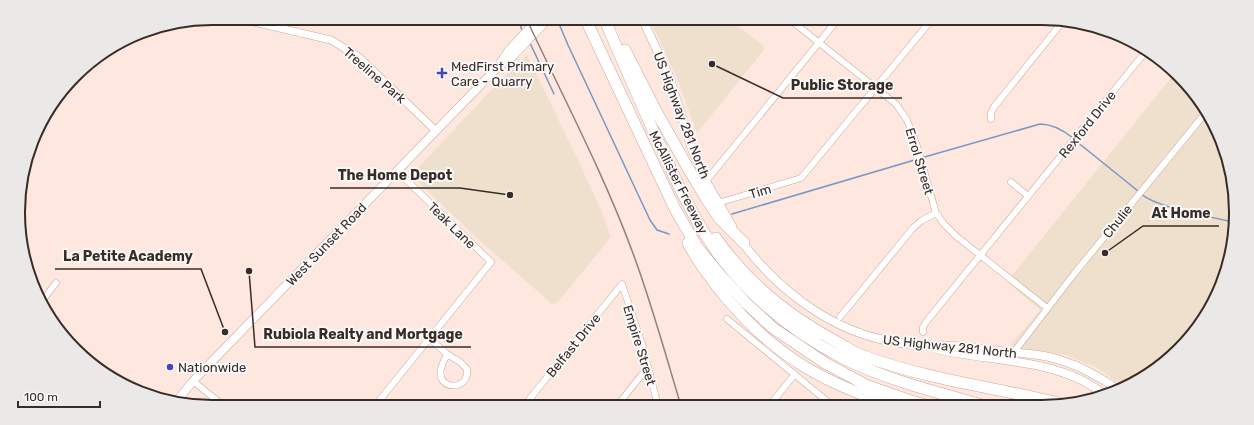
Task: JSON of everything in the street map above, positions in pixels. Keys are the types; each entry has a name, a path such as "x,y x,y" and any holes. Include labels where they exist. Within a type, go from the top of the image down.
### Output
{"highway":[{"name":"McAllister Freeway","path":"588,25 670,199 697,247 721,276 746,303 773,328 825,363 868,386 908,400"},
{"name":"McAllister Freeway","path":"609,25 655,135 697,222 722,260 759,300 785,322 805,336 844,359 929,390 965,400"},
{"path":"610,25 636,69 656,111 696,182 719,218 744,243"},
{"path":"655,135 709,228 722,247 761,290 808,326 862,356 898,367 1048,400"},
{"path":"670,199 679,225 696,258 713,283 743,317 774,346 802,366 837,384 878,400"}],"main road":[{"name":"West Sunset Road","path":"496,69 509,50 532,25"},
{"name":"West Sunset Road","path":"180,397 193,381 496,69 512,56 542,25"},
{"name":"US Highway 281 North","path":"645,25 669,76 692,149 706,181 718,203 744,243 758,261 786,289 836,323 866,335 880,339 922,345 952,346 1042,356 1061,360 1089,371 1113,386"},
{"path":"922,345 951,353 995,358 1046,368 1084,381 1099,391"}],"street":[{"name":"Treeline Park","path":"266,25 330,40 341,45 359,57 436,131"},
{"name":"Errol Street","path":"797,25 896,104 907,120 917,146 936,213 944,224 956,236 1047,308"},
{"path":"706,181 833,25"},
{"path":"875,87 927,25"},
{"path":"991,118 991,113 994,106 1059,26"},
{"name":"Rexford Drive","path":"923,332 923,327 926,322 1143,55"},
{"name":"Tim","path":"718,203 801,178 875,87"},
{"name":"Chulie","path":"1014,352 1047,308 1202,117"},
{"name":"Teak Lane","path":"397,171 491,262 430,338"},
{"path":"1012,182 1028,196"},
{"path":"840,317 913,228 921,221 936,213"},
{"path":"45,297 56,283"},
{"name":"Empire Street","path":"622,284 643,347 647,368 656,400"},
{"name":"Belfast Drive","path":"529,400 622,284"},
{"path":"727,319 826,400"},
{"path":"380,400 430,338 447,354 468,369 466,376 458,386 453,387 448,385 444,382 441,375 441,370 447,354"},
{"path":"622,400 647,368"},
{"path":"774,400 794,374"},
{"path":"193,381 216,400"}],"shaded area":[{"path":"652,25 737,25 764,46 764,50 697,133 677,78"},
{"path":"527,55 601,210 611,237 557,303 552,304 476,237 411,175 500,81"},
{"path":"1171,78 1190,98 1210,130 1223,164 1229,200 1229,225 1223,261 1210,295 1190,327 1174,345 1156,361 1120,383 1095,367 1066,355 1009,347 1040,310 1007,282"}],"waterway":[{"path":"520,25 522,30"},
{"path":"560,25 650,220 657,230 669,234"},
{"path":"530,43 554,94"},
{"path":"921,158 1040,124 1058,128 1073,138"},
{"path":"1076,141 1138,191"},
{"path":"732,214 918,159"},
{"path":"1141,194 1149,199 1171,207 1229,221"}],"railway":[{"path":"529,25 583,136 622,225 647,293 679,400"}],"place":[{"name":"Public Storage","path":"712,64"},
{"name":"MedFirst Primary Care - Quarry","path":"442,73"},
{"name":"The Home Depot","path":"510,195"},
{"name":"At Home","path":"1105,253"},
{"name":"Rubiola Realty and Mortgage","path":"249,271"},
{"name":"La Petite Academy","path":"225,332"},
{"name":"Nationwide","path":"170,367"}]}
